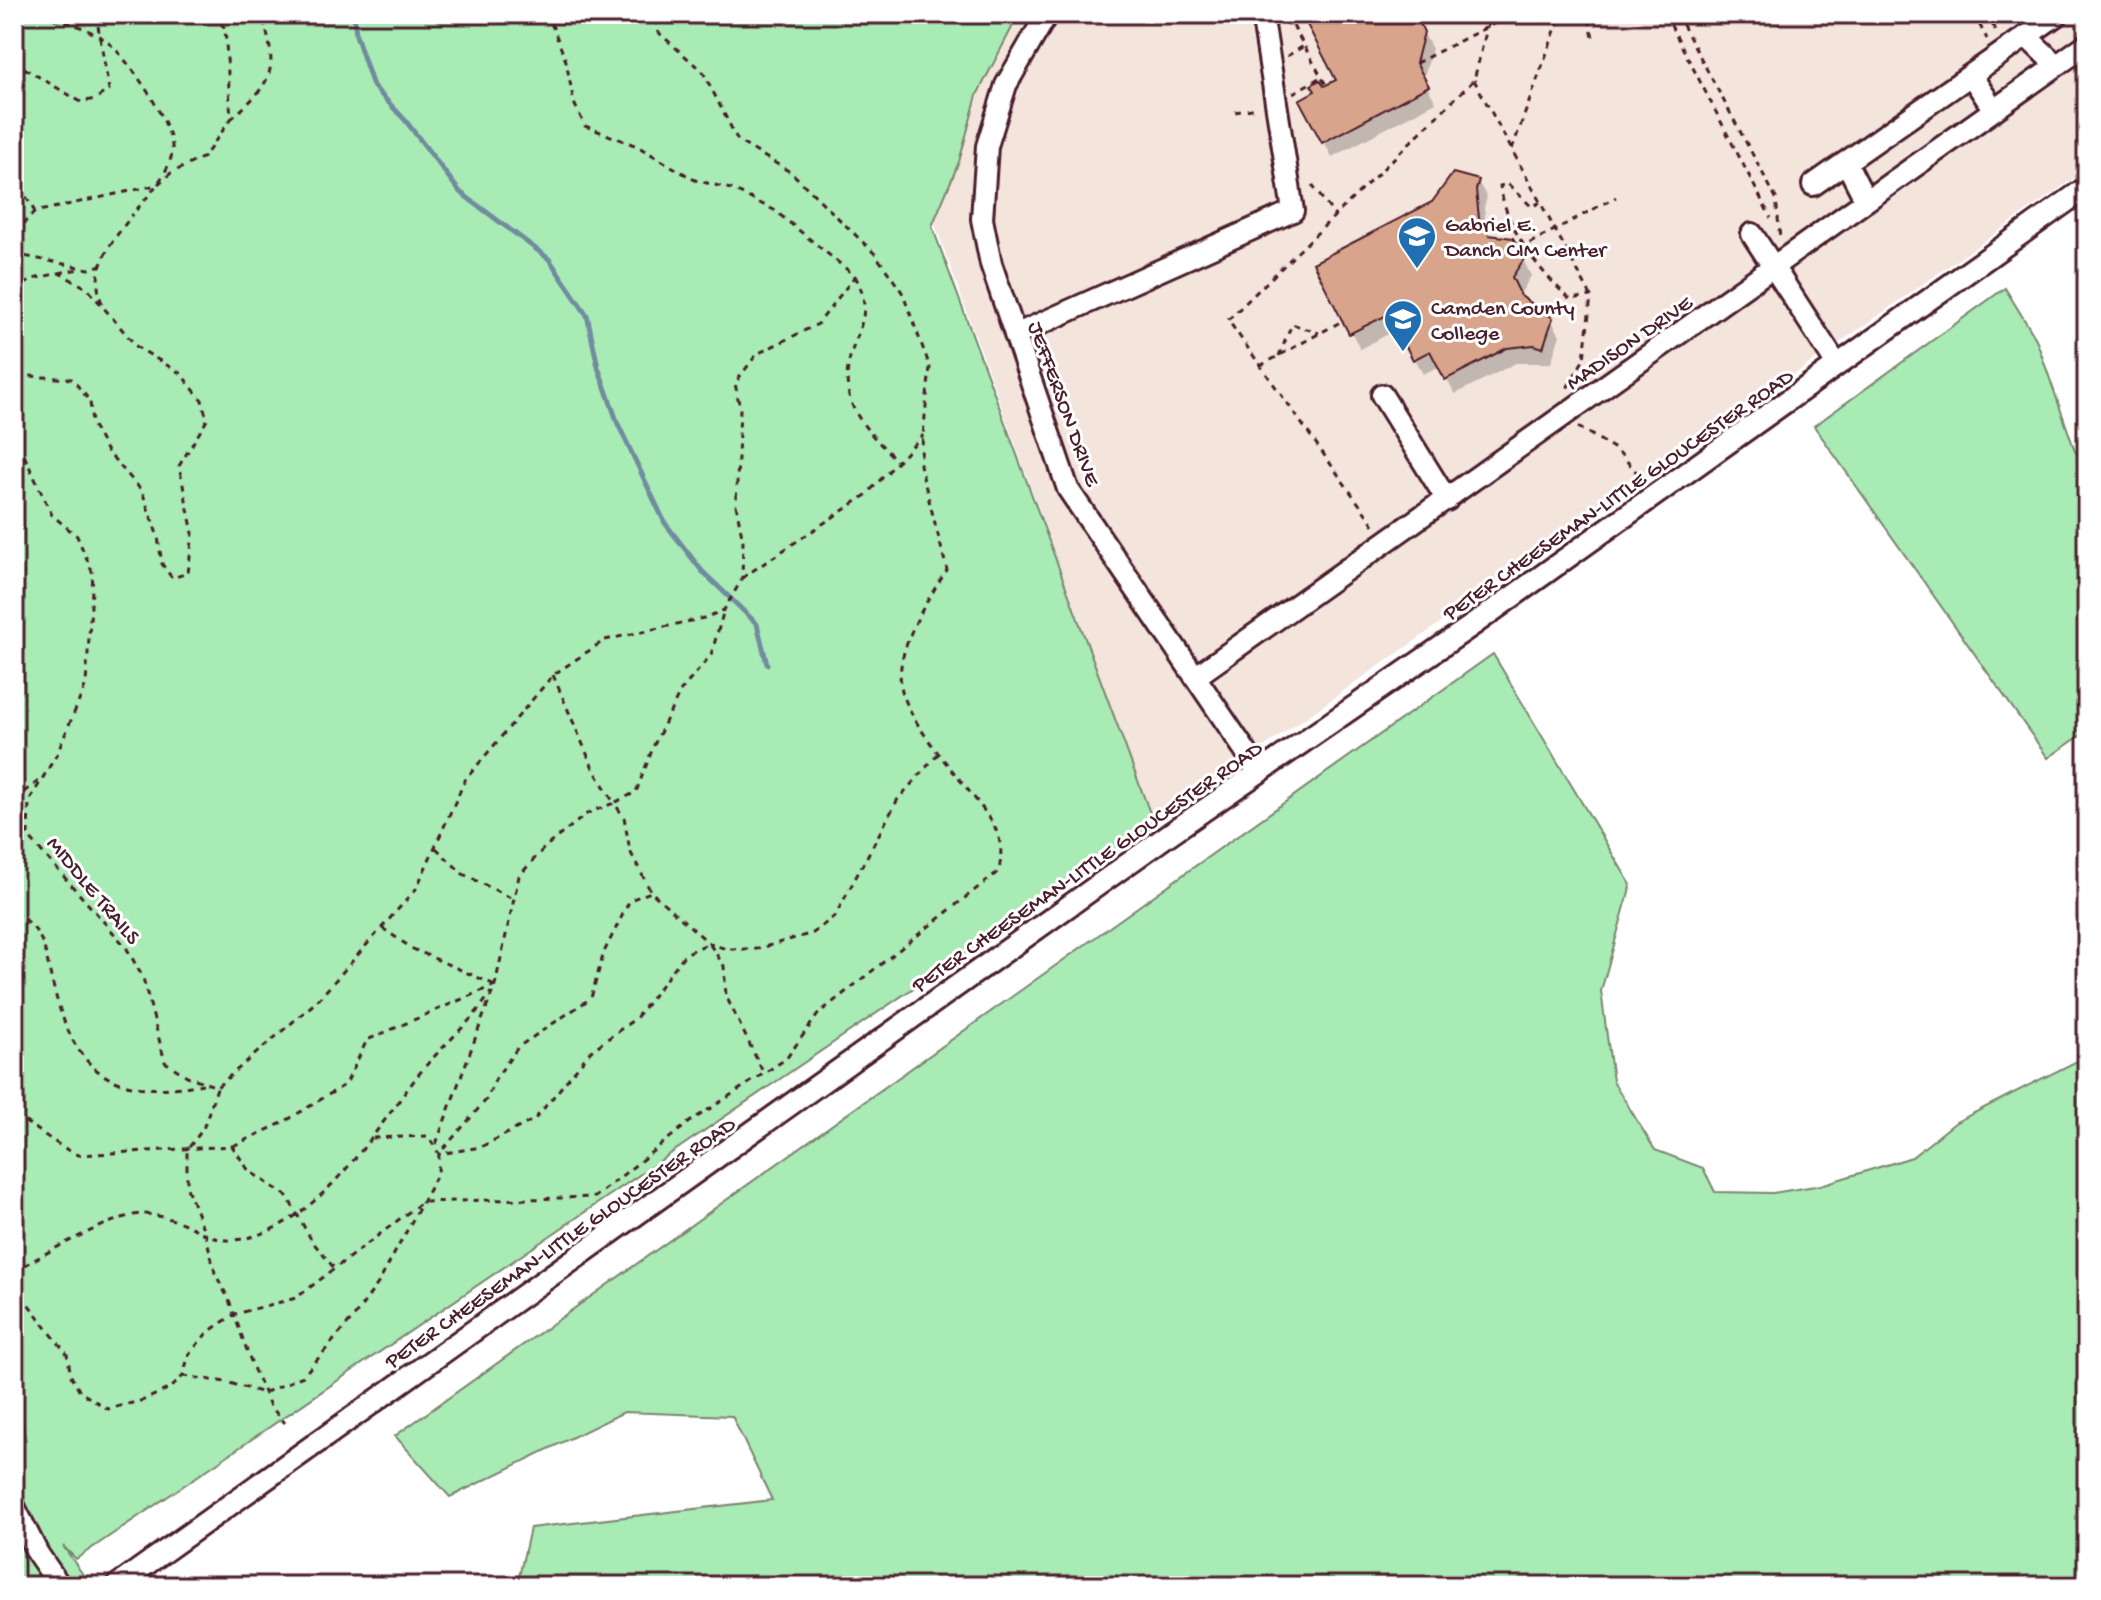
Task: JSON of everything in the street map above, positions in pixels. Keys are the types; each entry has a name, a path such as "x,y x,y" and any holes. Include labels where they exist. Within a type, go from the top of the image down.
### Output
{"street":[{"name":"JEFFERSON DRIVE","path":"1047,14 1006,85 983,168 985,242 1068,489 1259,771"},
{"path":"1015,335 1293,211 1264,26 1258,14"},
{"path":"1813,185 2058,14"},
{"path":"2026,36 2056,65"},
{"name":"MADISON DRIVE","path":"1195,677 2087,44"},
{"path":"1971,75 1994,110"},
{"path":"1846,162 1866,201"},
{"name":"PETER CHEESEMAN-LITTLE GLOUCESTER ROAD","path":"116,1586 1259,771 1474,624 2087,187"},
{"path":"1752,234 1837,365"},
{"path":"1382,395 1447,500"},
{"path":"14,1506 38,1554 60,1586"}],"path":[{"path":"14,23 18,14 56,19 107,42 168,123 172,153 157,185"},
{"path":"14,62 81,102 95,99 109,90 97,36 96,14"},
{"path":"212,14 225,28 231,119"},
{"path":"104,308 96,289 101,265 111,244 132,215 171,173 204,157 231,119 261,93 274,62 262,14"},
{"path":"534,14 552,25 566,61 574,103 585,126 637,146 695,180 731,189 774,210 855,276 863,291 866,312 849,353 848,392 864,427 897,461"},
{"path":"495,985 480,1010 420,1072 373,1138 298,1215 284,1224 233,1240 206,1236 180,1222 141,1214 102,1226 14,1272 25,1300 67,1354 71,1376 80,1392 108,1409 144,1400 172,1387 183,1376 189,1354 208,1332 235,1314 296,1298 422,1202 595,1197 691,1121 786,1059 819,1013 999,871 1004,846 987,814 940,752 902,692 904,650 926,601 947,570 920,465 930,367 902,292 875,254 792,173 738,141 703,72 658,32 654,14"},
{"path":"1293,14 1293,26 1326,85"},
{"path":"1386,543 1228,320 1474,80 1488,24 1484,14"},
{"path":"1416,63 1513,14"},
{"path":"1512,149 1561,14"},
{"path":"1593,37 1589,17 1599,14"},
{"path":"1665,14 1771,218"},
{"path":"1677,14 1776,198 1780,234 1772,268"},
{"path":"1974,14 1991,46"},
{"path":"1474,80 1591,296 1584,359 1559,401 1580,429 1625,457 1645,482"},
{"path":"132,215 171,173"},
{"path":"14,176 35,212"},
{"path":"1540,202 1532,207 1508,184 1500,186 1525,246 1545,277 1570,299 1591,296"},
{"path":"14,233 35,212 157,185"},
{"path":"1312,185 1335,216"},
{"path":"1519,249 1616,197"},
{"path":"14,254 82,268"},
{"path":"14,291 33,279 101,265"},
{"path":"14,375 72,379 90,401 92,424 106,450 142,491 155,525 162,564 172,578 188,573 193,533 179,466 207,420 202,400 180,373 137,347 87,288 59,273"},
{"path":"742,579 743,541 736,505 740,409 735,383 757,354 818,324 855,276"},
{"path":"1260,366 1342,321"},
{"path":"1279,356 1292,324 1319,333"},
{"name":"MIDDLE TRAILS","path":"14,434 52,515 77,536 93,574 86,684 57,754 29,801 28,836 126,947 143,978 165,1062 207,1083"},
{"path":"436,1144 495,985 519,876 545,847 588,813 636,792 654,745 680,692 711,655 724,610 742,579 866,495 923,435"},
{"path":"285,1423 264,1393 235,1314 215,1273 206,1236 187,1188 187,1150 203,1129 218,1086 316,1002 416,889 465,780 553,675 605,640 704,618 724,610"},
{"path":"553,675 593,768 624,817 630,851 651,892 709,943 724,966 726,996 764,1074"},
{"path":"439,1154 481,1147 535,1119 591,1051 636,1018 685,954 709,943 726,949 757,949 813,933 835,916 898,799 940,752"},
{"path":"14,799 42,778"},
{"path":"14,827 28,836"},
{"path":"436,848 463,874 498,894 513,898"},
{"path":"439,1154 486,1100 496,1078 518,1047 591,998 604,952 630,900 651,892"},
{"path":"14,913 33,923 47,952 53,985 67,1028 88,1065 119,1085 165,1091 207,1083 218,1086"},
{"path":"382,928 413,949 495,985"},
{"path":"14,1116 39,1127 64,1149 79,1155 232,1146 284,1122 346,1084 367,1040 495,985"},
{"path":"183,1376 226,1382 264,1393 303,1376 325,1352 379,1282 438,1173 439,1154 436,1144 428,1136 373,1138"},
{"path":"232,1146 249,1171 287,1196 312,1241 335,1269"}],"shaded area":[{"name":"Camden County College","path":"858,14 2087,14 2087,169 1154,824"}],"green space":[{"path":"14,14 1019,14 977,95 959,162 932,226 1154,824 76,1559 63,1546 84,1576 72,1586 14,1586 14,1395 26,1441 14,1382"},
{"path":"2005,288 2036,339 2075,451 2087,468 2087,731 2048,758 1814,426"},
{"path":"1493,654 1631,885 1601,991 1613,1081 1655,1150 1703,1168 1715,1192 1773,1193 1821,1185 1912,1157 1956,1122 2087,1056 2087,1586 529,1586 519,1577 530,1528 772,1500 732,1416 624,1412 450,1497 395,1436"}],"building":[{"path":"1309,14 1397,14 1418,19 1424,32 1416,63 1429,86 1322,143 1299,100 1315,91 1311,85 1320,80 1324,86 1336,80 1303,17"},
{"name":"Gabriel E. Danch CIM Center","path":"1453,173 1479,180 1476,190 1479,218 1489,235 1513,238 1524,259 1512,277 1521,296 1553,318 1543,348 1534,345 1507,348 1445,380 1430,351 1413,360 1389,314 1349,334 1313,263 1432,202"}],"waterway":[{"path":"354,14 356,35 373,86 405,120 460,192 549,259 587,315 598,367 618,424 665,523 702,571 757,624 767,664"}],"place":[{"name":"Gabriel E. Danch CIM Center","path":"1417,270"},
{"name":"Camden County College","path":"1403,353"}]}
